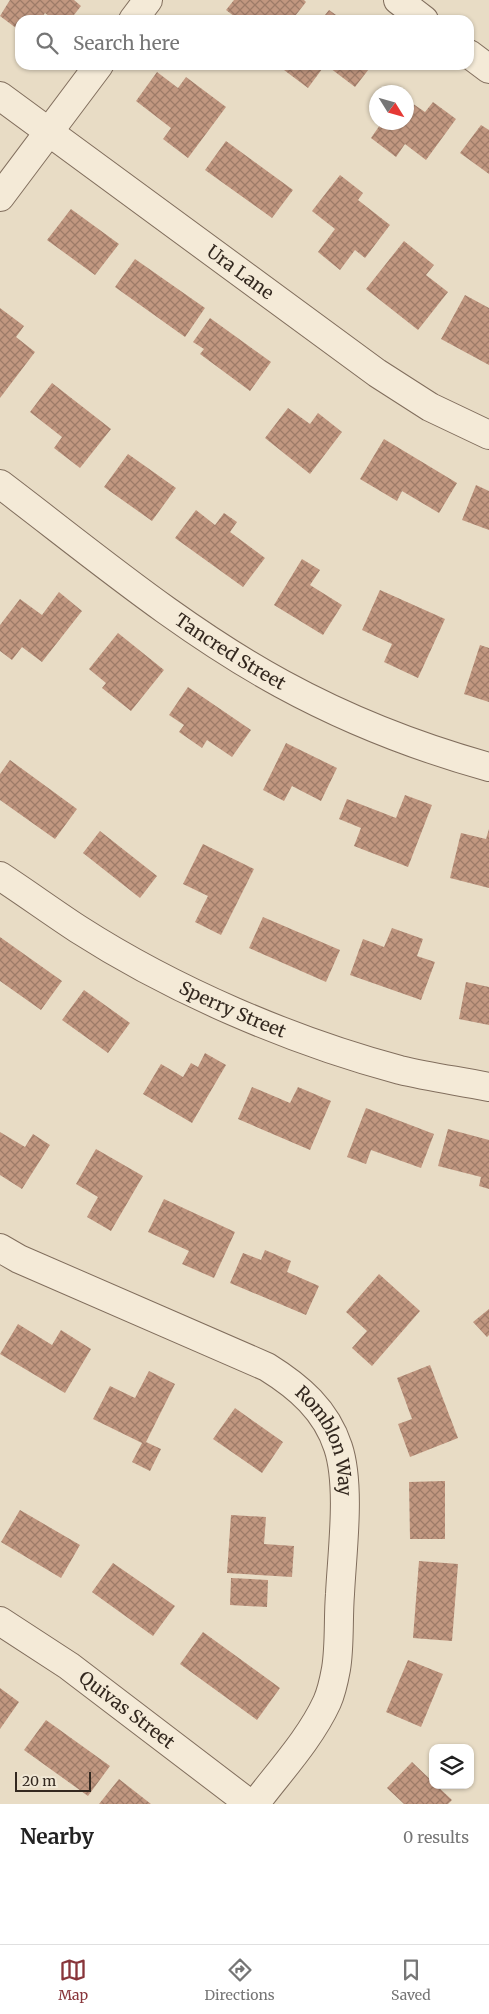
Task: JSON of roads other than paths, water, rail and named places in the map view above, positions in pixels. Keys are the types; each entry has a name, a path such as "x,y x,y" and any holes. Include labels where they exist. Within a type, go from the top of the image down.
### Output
{"street":[{"path":"137,15 148,0"},
{"path":"398,0 418,15"},
{"path":"474,58 489,69"},
{"path":"0,197 95,70"},
{"name":"Ura Lane","path":"0,96 377,373 430,407 489,435"},
{"name":"Tancred Street","path":"0,484 216,644 280,683 377,730 442,754 489,767"},
{"name":"Sperry Street","path":"0,876 79,929 128,958 209,999 336,1050 401,1070 489,1087"},
{"name":"Romblon Way","path":"0,1248 267,1367 290,1381 309,1397 319,1409 332,1432 342,1458 344,1492 336,1669 328,1701 314,1726 255,1804"},
{"name":"Quivas Street","path":"0,1620 69,1666 250,1804"}]}
